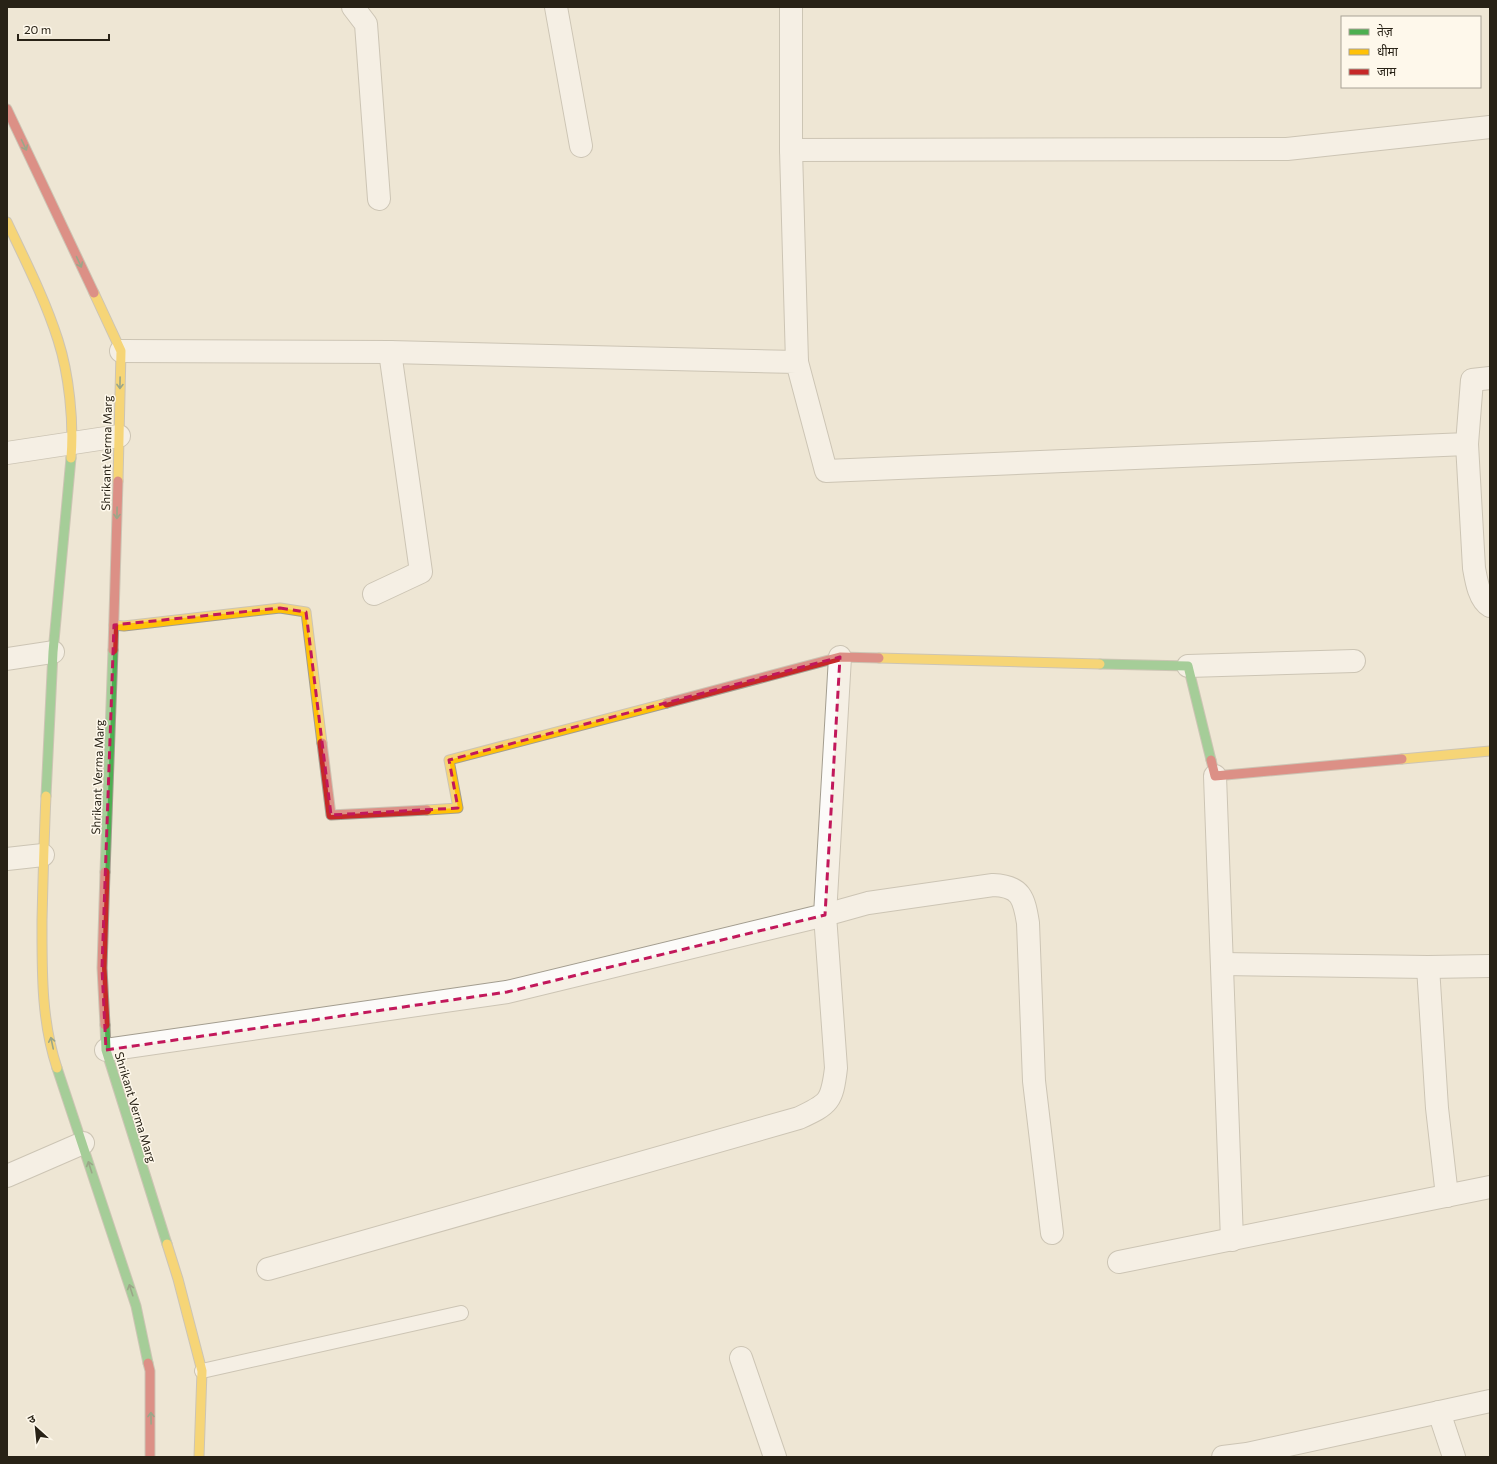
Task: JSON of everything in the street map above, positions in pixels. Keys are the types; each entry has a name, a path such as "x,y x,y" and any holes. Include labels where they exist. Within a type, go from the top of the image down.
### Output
{"street":[{"path":"353,7 366,24 380,199"},
{"path":"556,7 581,146"},
{"path":"791,7 791,150 797,362 826,472 1467,444"},
{"name":"Shrikant Verma Marg","path":"7,109 121,351 114,625 102,968 106,1050 141,1168 178,1278 202,1371 198,1457"},
{"path":"791,150 1287,149 1490,127"},
{"path":"9,232 40,294 58,340 67,382 72,442 53,652 43,855 42,968 44,1009 56,1064 136,1306 150,1371 150,1457"},
{"path":"121,351 390,352 797,362"},
{"path":"374,594 421,572 390,352"},
{"path":"1490,378 1472,380 1467,444 1474,568 1477,586 1487,605 1490,606"},
{"path":"7,453 119,436"},
{"path":"114,625 124,626 280,608 306,612 331,815 458,808 449,760 840,657 1188,666 1354,661"},
{"path":"7,659 53,652"},
{"path":"268,1269 799,1118 824,1106 833,1091 836,1068 825,915 840,657"},
{"path":"1188,666 1214,776 1232,1240"},
{"path":"1214,776 1490,751"},
{"path":"7,859 43,855"},
{"path":"106,1050 507,992 825,915 868,903 993,885 1007,885 1018,892 1025,904 1028,923 1034,1081 1052,1232"},
{"path":"1222,964 1490,966"},
{"path":"1428,966 1437,1108 1447,1196"},
{"path":"7,1176 83,1143"},
{"path":"1119,1262 1490,1187"},
{"path":"741,1358 775,1457"},
{"path":"1223,1457 1248,1455 1490,1401"},
{"path":"1439,1412 1454,1457"}],"lane":[{"path":"202,1371 461,1313"}],"highlighted area":[{"path":"280,608 306,612 331,815 458,808 449,760 840,657 825,915 507,992 106,1050 102,968 114,625"}],"traffic: fast":[{"path":"46,796 53,652 71,458"},
{"path":"105,872 113,650"},
{"path":"1100,664 1188,666 1211,760"},
{"path":"105,1025 106,1050 167,1244"},
{"path":"57,1068 136,1306 148,1363"}],"traffic: slow":[{"path":"7,222 41,295 62,353 70,398 72,429 71,458"},
{"path":"94,293 121,351 118,481"},
{"path":"114,625 124,626 280,608 306,612 322,743"},
{"path":"879,658 1100,664"},
{"path":"427,810 458,808 449,760 667,703"},
{"path":"1402,759 1490,751"},
{"path":"46,796 42,920 43,976 45,1013 57,1068"},
{"path":"167,1244 178,1279 202,1371 199,1457"}],"traffic: jam":[{"path":"7,109 94,293"},
{"path":"113,650 118,481"},
{"path":"667,703 840,657 879,658"},
{"path":"322,743 331,815 427,810"},
{"path":"1211,760 1215,776 1402,759"},
{"path":"105,872 102,968 105,1025"},
{"path":"148,1363 150,1371 150,1457"}]}
